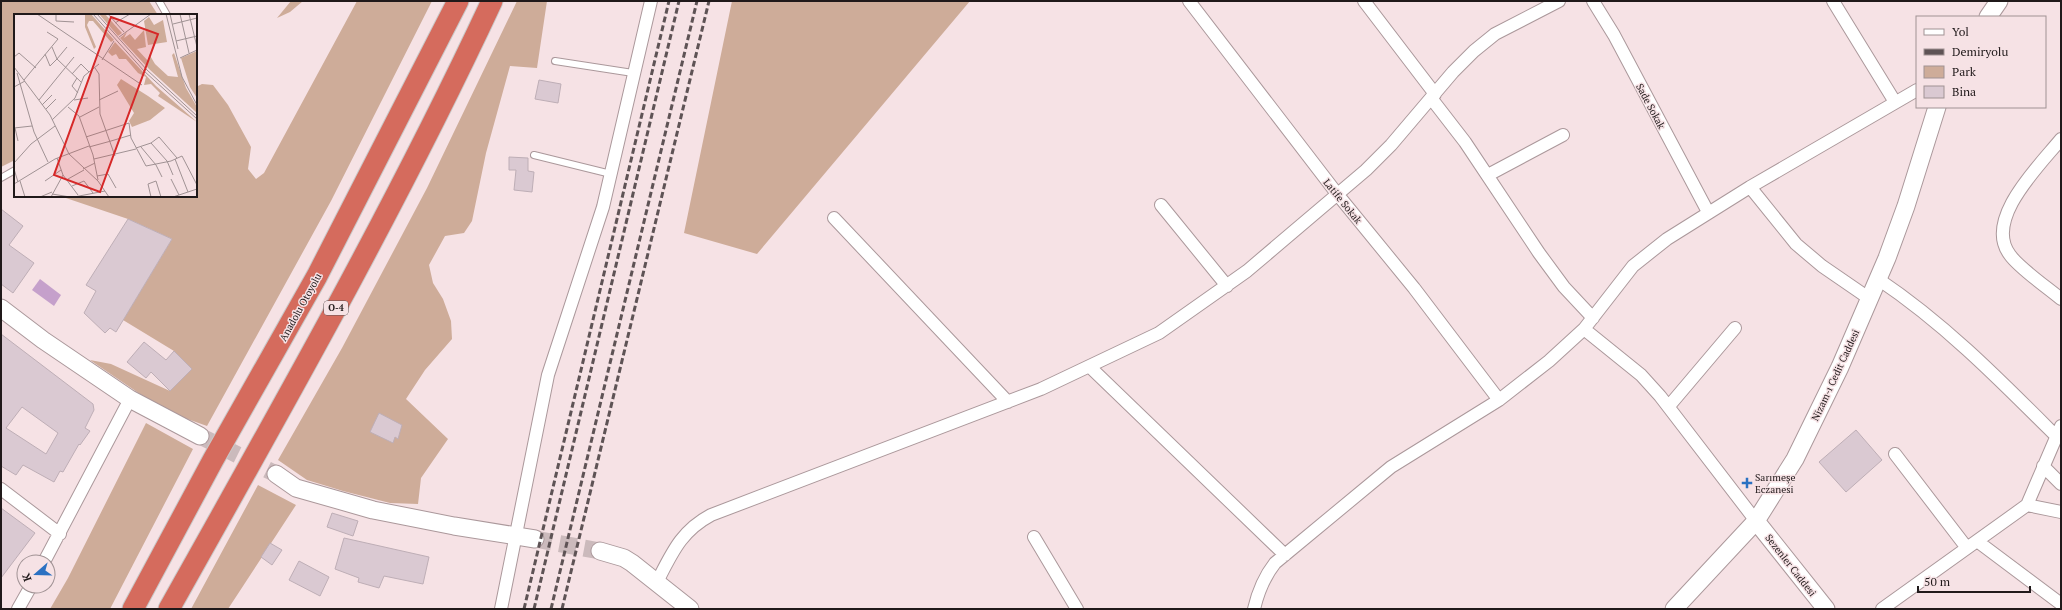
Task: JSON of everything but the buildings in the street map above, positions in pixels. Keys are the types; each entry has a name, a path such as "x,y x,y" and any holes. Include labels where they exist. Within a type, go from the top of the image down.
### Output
{"highway":[{"name":"Anadolu Otoyolu","path":"133,609 213,460 317,276 458,1"},
{"name":"O-4","path":"169,609 366,253 428,133 492,1"}],"street":[{"path":"501,609 548,375 603,207 612,174 650,1"},
{"name":"Latife Sokak","path":"1189,1 1338,195 1414,288 1499,400"},
{"path":"1364,1 1433,96 1539,253 1564,287 1593,318"},
{"path":"657,582 682,536 700,521 711,515 1008,402 1090,367 1159,334 1247,271 1338,195 1391,145 1463,61 1485,41 1559,1"},
{"name":"Sade Sokak","path":"1593,1 1614,35 1708,212"},
{"path":"1833,1 1895,102"},
{"path":"1989,16 2000,1"},
{"path":"1254,609 1261,585 1267,573 1285,555 1391,467 1499,400 1549,361 1584,329 1633,266 1667,240 1708,212 1750,186 1916,91"},
{"name":"Nizam-ı Cedit Caddesi","path":"1674,609 1756,521 1795,459 1840,367 1870,299 1906,206 1937,108"},
{"path":"1488,176 1563,135"},
{"path":"2061,139 2013,200 2003,223 2002,235 2004,245 2010,256 2061,299"},
{"path":"1750,186 1796,244 1822,266 1870,299"},
{"path":"1161,205 1227,286"},
{"path":"834,218 1008,402"},
{"path":"1878,279 1915,304 1976,356 2059,431 2027,505 1882,609"},
{"path":"1,308 43,340 130,399 200,436"},
{"path":"1669,406 1736,328"},
{"path":"1584,329 1641,375 1669,406 1756,521"},
{"path":"1090,367 1285,555"},
{"path":"49,554 130,399"},
{"path":"1895,454 1972,544 2061,604"},
{"path":"2043,466 2061,484"},
{"path":"276,474 296,488 340,501 410,518 535,539"},
{"path":"1,489 60,534"},
{"path":"2027,505 2061,512"},
{"name":"Sezenler Caddesi","path":"1756,521 1826,609"},
{"path":"1034,537 1077,609"},
{"path":"600,551 628,560 690,609"},
{"path":"18,609 26,594"}],"lane":[{"path":"159,1 166,14"},
{"path":"555,61 633,73"},
{"path":"534,155 612,174"},
{"path":"1,178 14,171"}],"green space":[{"path":"1,1 149,1 157,14 14,14 14,160 1,167"},
{"path":"291,1 303,1 290,12 277,18"},
{"path":"357,1 432,1 331,201 207,426 165,411 90,360 111,364 170,391 192,369 174,351 123,320 172,239 128,219 63,197 197,197 197,86 202,84 213,85 228,105 251,147 248,169 256,179 264,173"},
{"path":"517,1 547,1 537,68 510,66 486,153 472,221 464,233 445,236 429,265 433,283 443,299 451,321 452,339 425,370 406,399 448,439 421,478 418,504 390,503 307,480 278,460 342,348 427,188"},
{"path":"732,1 970,1 757,254 684,233"},
{"path":"146,423 193,449 110,609 50,609 68,578"},
{"path":"258,485 296,505 228,609 191,609"}],"shaded area":[{"path":"40,279 61,295 54,306 32,290"}],"tunnel":[{"path":"200,436 276,474"},
{"path":"535,539 600,551"}],"railway":[{"path":"524,609 669,1"},
{"path":"534,609 679,1"},
{"path":"551,609 697,1"},
{"path":"562,609 709,1"}],"place":[{"name":"Sarımeşe Eczanesi","path":"1747,483"}]}
